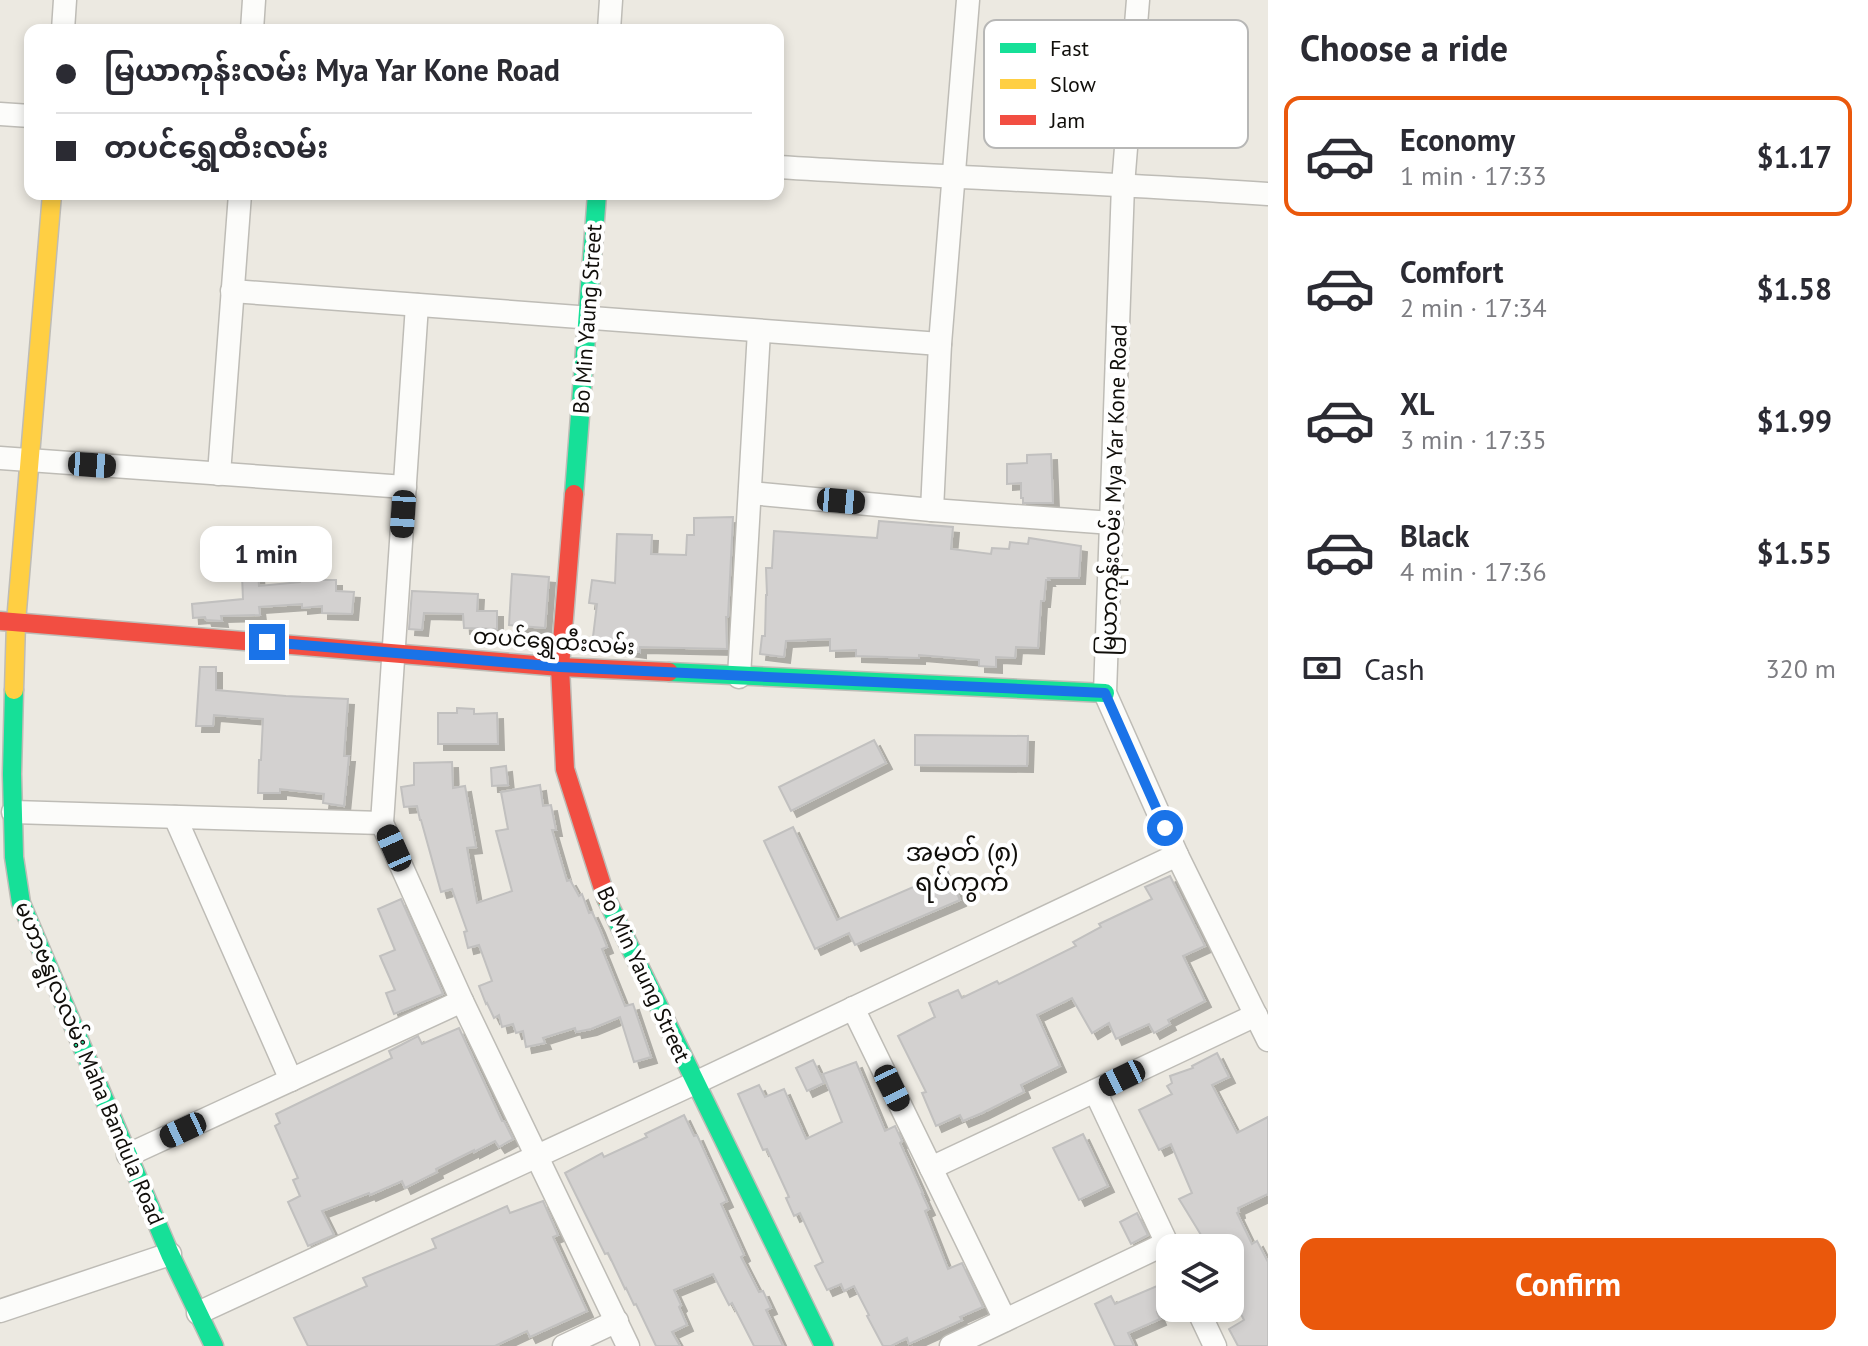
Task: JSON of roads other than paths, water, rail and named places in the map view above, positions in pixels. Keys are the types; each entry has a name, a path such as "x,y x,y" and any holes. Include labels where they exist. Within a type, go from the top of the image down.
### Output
{"street":[{"path":"63,24 65,0"},
{"path":"252,24 254,0"},
{"path":"609,24 611,0"},
{"path":"932,510 940,344 968,0"},
{"name":"မြယာကုန်းလမ်း Mya Yar Kone Road","path":"1136,20 1138,0"},
{"path":"0,114 24,116"},
{"name":"မြယာကုန်းလမ်း Mya Yar Kone Road","path":"1126,148 1105,693 1177,855 1268,1040"},
{"path":"784,167 1268,194"},
{"name":"မဟာဗန္ဓုလလမ်း Maha Bandula Road","path":"51,200 29,460 8,621 6,774 13,812 14,857 21,903 170,1254 214,1346"},
{"path":"219,474 240,200"},
{"name":"Bo Min Yaung Street","path":"597,200 560,667 565,769 607,902 824,1346"},
{"path":"232,291 940,344"},
{"path":"417,305 382,823 462,1001 628,1346"},
{"path":"739,677 759,331"},
{"path":"0,458 405,487"},
{"path":"750,493 1112,523"},
{"name":"တပင်ရွှေထီးလမ်း","path":"8,621 560,667 1105,693"},
{"path":"13,812 382,823"},
{"path":"175,817 291,1080"},
{"path":"198,1313 1177,855"},
{"path":"128,1155 462,1001"},
{"path":"853,1008 1005,1320"},
{"path":"931,1168 1256,1015"},
{"path":"1095,1091 1162,1234"},
{"path":"951,1346 1156,1251"},
{"path":"0,1311 170,1254"},
{"path":"564,1346 617,1321"},
{"path":"1204,1322 1215,1346"}],"district":[{"name":"အမှတ် (၈) ရပ်ကွက်","path":"962,866"}]}
